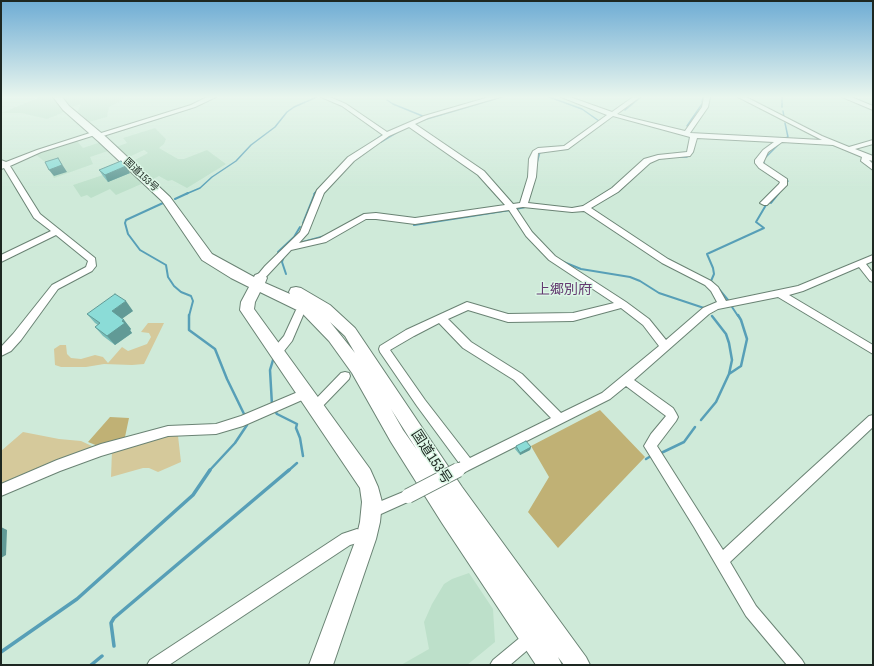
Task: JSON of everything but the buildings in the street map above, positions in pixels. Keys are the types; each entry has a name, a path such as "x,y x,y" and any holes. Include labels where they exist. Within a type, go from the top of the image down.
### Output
{"highway":[{"name":"国道153号","path":"90,128 166,199 199,243 198,246 213,262 258,282 306,308 334,337 358,368 397,436 530,638 550,665"},
{"name":"国道153号","path":"258,282 280,284 312,300 325,309 350,332 455,494 578,665"},
{"path":"258,282 248,302 247,310 363,474 369,487 372,502 372,512 366,539 321,665"}],"street":[{"path":"3,348 55,287 92,266 92,260 37,216 3,165 39,151 117,128"},
{"path":"378,128 387,135"},
{"path":"258,282 272,264 304,233 320,192 351,159 387,135 401,128"},
{"path":"416,128 481,173 511,207 529,234 552,258 623,304 646,322 665,346"},
{"path":"524,205 532,176 535,152 538,150 566,148 592,128"},
{"path":"665,128 691,134 834,143"},
{"path":"289,248 323,240 364,217 376,216 415,221 524,205 572,210 585,208 615,190 652,158 688,155 690,152 691,134 694,128"},
{"path":"804,128 870,158"},
{"path":"764,203 783,185 784,181 762,166 759,163 759,160 765,151 781,140"},
{"path":"848,149 873,142"},
{"path":"870,158 864,159 873,168"},
{"path":"585,208 665,261 708,283 715,289 723,305"},
{"path":"1,260 56,232"},
{"path":"372,512 408,496 465,465 606,396 706,311 716,306 800,289 873,258"},
{"path":"861,264 873,279"},
{"path":"780,294 873,350"},
{"path":"465,465 384,349 410,333 467,306 508,318 573,317 623,304"},
{"path":"276,353 282,348 288,338 299,313"},
{"path":"440,318 467,345 518,377 560,419"},
{"path":"315,407 345,376"},
{"path":"626,380 669,412 672,417 654,438 650,446 695,516 751,611 797,665"},
{"path":"1,490 86,455 156,433 211,429 246,420 305,394"},
{"path":"721,561 873,420"},
{"path":"156,665 347,540 357,536 366,539"},
{"path":"498,665 547,623"}],"shaded area":[{"path":"155,128 166,139 164,144 159,148 178,159 184,159 207,150 226,164 187,188 172,180 168,181 159,176 153,179 133,161 148,153 144,150 129,157 116,147 127,143 123,138"},
{"path":"76,140 83,148 101,142 111,150 90,157 93,164 54,178 49,169 50,166 35,154"},
{"path":"126,165 146,182 116,195 110,189 91,198 87,195 81,197 73,185 103,175"},
{"path":"148,323 164,323 144,364 104,364 86,367 61,367 55,365 54,349 60,345 66,345 67,354 71,358 81,359 95,355 103,357 108,363 122,347 128,351 147,344 151,337 149,333 141,332"},
{"path":"600,410 645,457 558,548 528,512 549,477 531,446"},
{"path":"110,417 129,418 125,437 98,446 88,442"},
{"path":"23,432 59,439 81,441 94,447 1,486 1,451"},
{"path":"165,436 178,436 181,462 158,472 149,468 143,468 111,477 112,451"},
{"path":"469,573 493,609 495,642 467,665 401,665 429,649 424,622 432,604 444,584 452,579"}],"waterway":[{"path":"186,194 200,188 212,177 236,161 251,145 274,128"},
{"path":"785,138 788,137 786,128"},
{"path":"381,142 401,130"},
{"path":"371,143 382,135"},
{"path":"765,166 763,160 781,142"},
{"path":"537,163 540,152"},
{"path":"675,157 687,157"},
{"path":"778,194 788,181"},
{"path":"314,194 318,189"},
{"path":"175,199 188,193"},
{"path":"303,223 315,193"},
{"path":"771,203 779,193"},
{"path":"163,203 126,220 125,223 128,234 140,250 166,265 168,277 174,286 181,292 191,296 193,301 189,316"},
{"path":"713,283 711,281 714,274 713,268 707,254 764,228 756,222 766,205"},
{"path":"516,209 525,207"},
{"path":"414,225 510,210"},
{"path":"278,252 294,237 300,227"},
{"path":"299,243 325,236"},
{"path":"284,256 282,262 286,274"},
{"path":"561,261 581,269 630,277 640,281 659,293 704,308"},
{"path":"718,288 728,300"},
{"path":"732,307 738,316"},
{"path":"729,374 741,366 747,339 738,315"},
{"path":"189,316 189,330 215,349 227,379 245,416"},
{"path":"712,316 726,334 729,343 732,360 729,374"},
{"path":"272,405 270,370 273,360"},
{"path":"701,420 716,402 729,374"},
{"path":"275,411 277,414 297,424 296,428 300,438 303,456"},
{"path":"209,471 235,443 247,425 246,421"},
{"path":"659,454 684,442 695,427"},
{"path":"646,459 651,456"},
{"path":"288,471 297,463"},
{"path":"1,652 77,599 193,495 210,470"},
{"path":"114,646 111,623 114,618 289,470"},
{"path":"91,665 102,656"}],"district":[{"name":"上郷別府","path":"564,290"}]}
